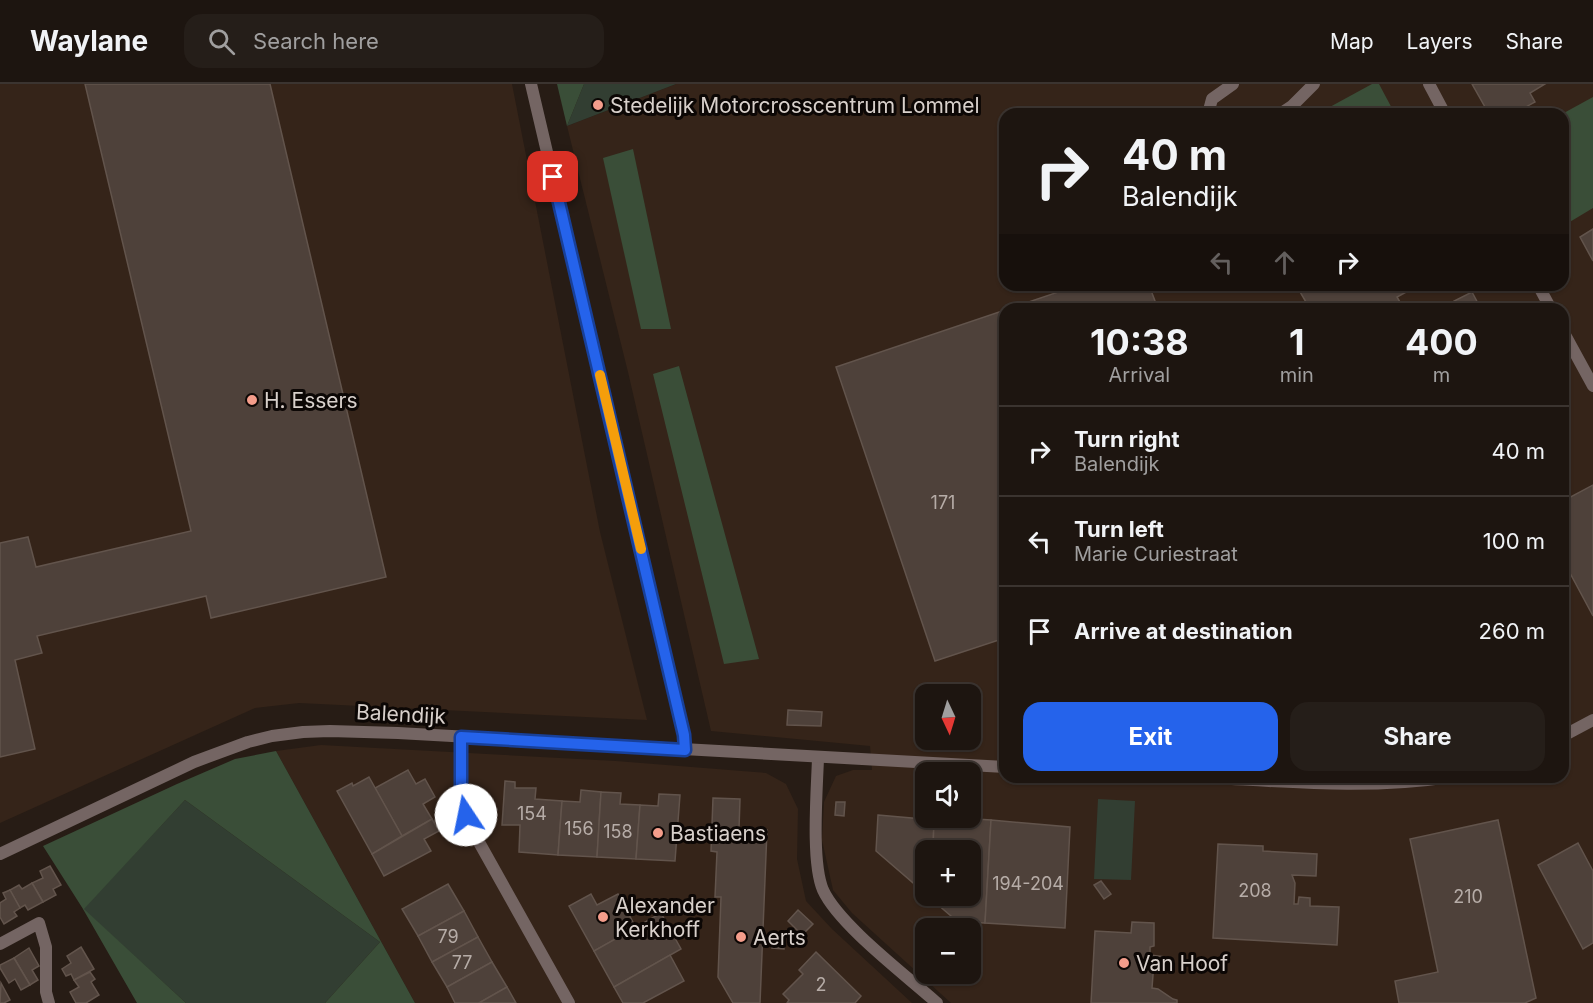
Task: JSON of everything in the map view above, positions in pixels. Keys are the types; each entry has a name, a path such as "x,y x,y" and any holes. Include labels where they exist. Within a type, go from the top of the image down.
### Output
{"street":[{"path":"531,84 667,658 684,735 685,750"},
{"path":"1210,108 1212,99 1233,84"},
{"path":"1289,108 1314,84"},
{"path":"1429,84 1442,108"},
{"path":"1569,342 1593,386"},
{"path":"1569,733 1593,720"},
{"name":"Balendijk","path":"0,854 195,762 256,740 282,735 330,731 999,767"},
{"path":"461,737 461,796 466,815 569,1003"},
{"path":"818,758 817,853 823,890 847,922 937,1003"},
{"path":"1317,783 1358,785 1399,783"},
{"path":"0,944 39,923 46,947 46,992 49,1003"}],"shaded area":[{"path":"0,84 512,84 600,532 647,720 299,703 255,708 0,823"},
{"path":"676,84 1593,84 1593,1003 951,1003 930,984 981,984 981,918 915,918 915,970 852,913 833,890 822,840 824,802 836,776 853,770 872,770 870,746 711,731 628,372 567,126"},
{"path":"321,745 616,761 766,773 786,784 798,809 797,859 806,901 832,929 912,1003 415,1003 276,751"}],"green space":[{"path":"557,84 584,84 567,126"},
{"name":"Stedelijk Motorcrosscentrum Lommel","path":"584,84 676,84 567,126"},
{"path":"1372,84 1379,84 1392,108 1328,108"},
{"path":"1593,97 1593,208 1569,222 1569,110"},
{"path":"633,149 671,329 641,329 603,158"},
{"path":"679,366 759,659 724,664 653,374"},
{"path":"276,751 415,1003 325,1003 380,942 185,800 84,909 186,1003 137,1003 83,909 43,846 235,759"},
{"path":"1098,799 1135,801 1131,880 1094,879"},
{"path":"185,800 380,942 325,1003 186,1003 83,909"}],"building":[{"name":"H. Essers","path":"85,84 270,84 386,577 211,618 206,596 37,636 42,653 15,660 35,749 0,757 0,543 28,537 36,567 191,531"},
{"path":"1472,84 1545,84 1530,93 1535,102 1524,108 1486,108"},
{"path":"1593,229 1593,261 1580,237"},
{"path":"1061,291 1151,291 1156,303 1026,303"},
{"path":"1300,291 1408,291 1397,297 1400,303 1306,303"},
{"path":"1472,292 1478,303 1455,303 1454,301"},
{"path":"999,312 999,640 935,661 836,367"},
{"path":"1593,485 1593,616 1569,571 1569,498"},
{"path":"788,710 822,712 821,726 787,725"},
{"path":"408,770 416,784 425,779 435,797 423,804 432,819 402,836 375,788"},
{"path":"369,777 402,836 372,854 337,791 352,783 353,786"},
{"path":"505,781 515,782 515,788 536,788 535,799 562,801 558,855 519,852 520,825 502,825"},
{"path":"581,790 601,792 597,857 558,855 562,801 580,802"},
{"path":"601,792 621,793 620,804 640,805 636,859 597,857"},
{"name":"Bastiaens","path":"659,794 680,795 675,861 636,859 640,805 658,806"},
{"name":"Aerts","path":"713,798 740,799 739,829 767,830 760,1003 733,1003 718,977 721,897 715,897 717,852 711,851"},
{"path":"836,802 845,802 844,816 835,815"},
{"path":"878,815 915,818 915,828 934,828 933,840 915,840 915,885 876,851"},
{"path":"432,819 439,831 424,839 431,851 384,876 372,854"},
{"path":"981,819 991,820 985,923 981,923 981,918 953,918 939,906 981,906 981,840 933,840 934,828 981,828"},
{"path":"991,820 1070,827 1065,928 985,923"},
{"path":"1498,820 1536,998 1525,1003 1399,1003 1395,981 1438,972 1410,839"},
{"path":"1578,843 1593,871 1593,943 1583,949 1538,865"},
{"path":"1218,844 1263,846 1263,851 1317,854 1316,876 1292,875 1295,883 1294,904 1298,904 1299,897 1310,898 1310,906 1339,907 1337,945 1213,938"},
{"path":"50,866 61,885 53,889 56,895 43,902 32,883 43,878 40,871"},
{"path":"1101,881 1111,894 1104,899 1094,885"},
{"path":"32,883 43,902 28,910 25,905 20,908 10,890 19,885 22,889"},
{"path":"448,884 464,911 418,936 402,909"},
{"path":"10,890 20,908 14,912 17,916 4,924 0,917 0,903 6,899 3,893"},
{"name":"Alexander Kerkhoff","path":"591,894 597,905 618,894 636,928 594,951 569,906"},
{"path":"798,910 813,924 802,935 788,921"},
{"path":"464,911 478,937 432,962 418,936"},
{"path":"661,913 681,949 614,987 594,951"},
{"name":"Van Hoof","path":"1132,922 1154,923 1154,946 1150,947 1150,955 1165,957 1164,963 1154,962 1152,988 1177,1000 1177,1003 1091,1003 1095,931 1131,933"},
{"path":"478,937 492,962 447,987 432,962"},
{"path":"773,937 784,937 784,949 772,948"},
{"path":"81,947 94,969 74,980 71,974 66,976 62,969 71,963 67,956"},
{"path":"29,948 39,966 32,970 38,980 30,985 14,958"},
{"path":"816,952 861,996 855,1003 787,1003 789,1000 783,994 803,974 799,970"},
{"path":"670,955 684,981 643,1003 623,1003 614,987"},
{"path":"14,958 30,985 21,990 15,979 9,983 0,968 0,965"},
{"path":"492,962 507,987 479,1003 455,1003 447,987"},
{"path":"90,972 95,979 91,982 99,995 86,1003 76,1003 70,992 79,987 74,980"},
{"path":"1,983 10,1000 4,1003 0,1003"},
{"path":"507,987 516,1003 479,1003"}],"slow traffic":[{"path":"600,375 641,549"}],"place":[{"name":"Stedelijk Motorcrosscentrum Lommel","path":"598,105"},
{"name":"H. Essers","path":"252,400"},
{"name":"Bastiaens","path":"658,833"},
{"name":"Alexander Kerkhoff","path":"603,917"},
{"name":"Aerts","path":"741,937"},
{"name":"Van Hoof","path":"1124,963"}],"route":[{"path":"466,815 461,796 461,737 685,750 684,735 639,537 553,177"}]}
